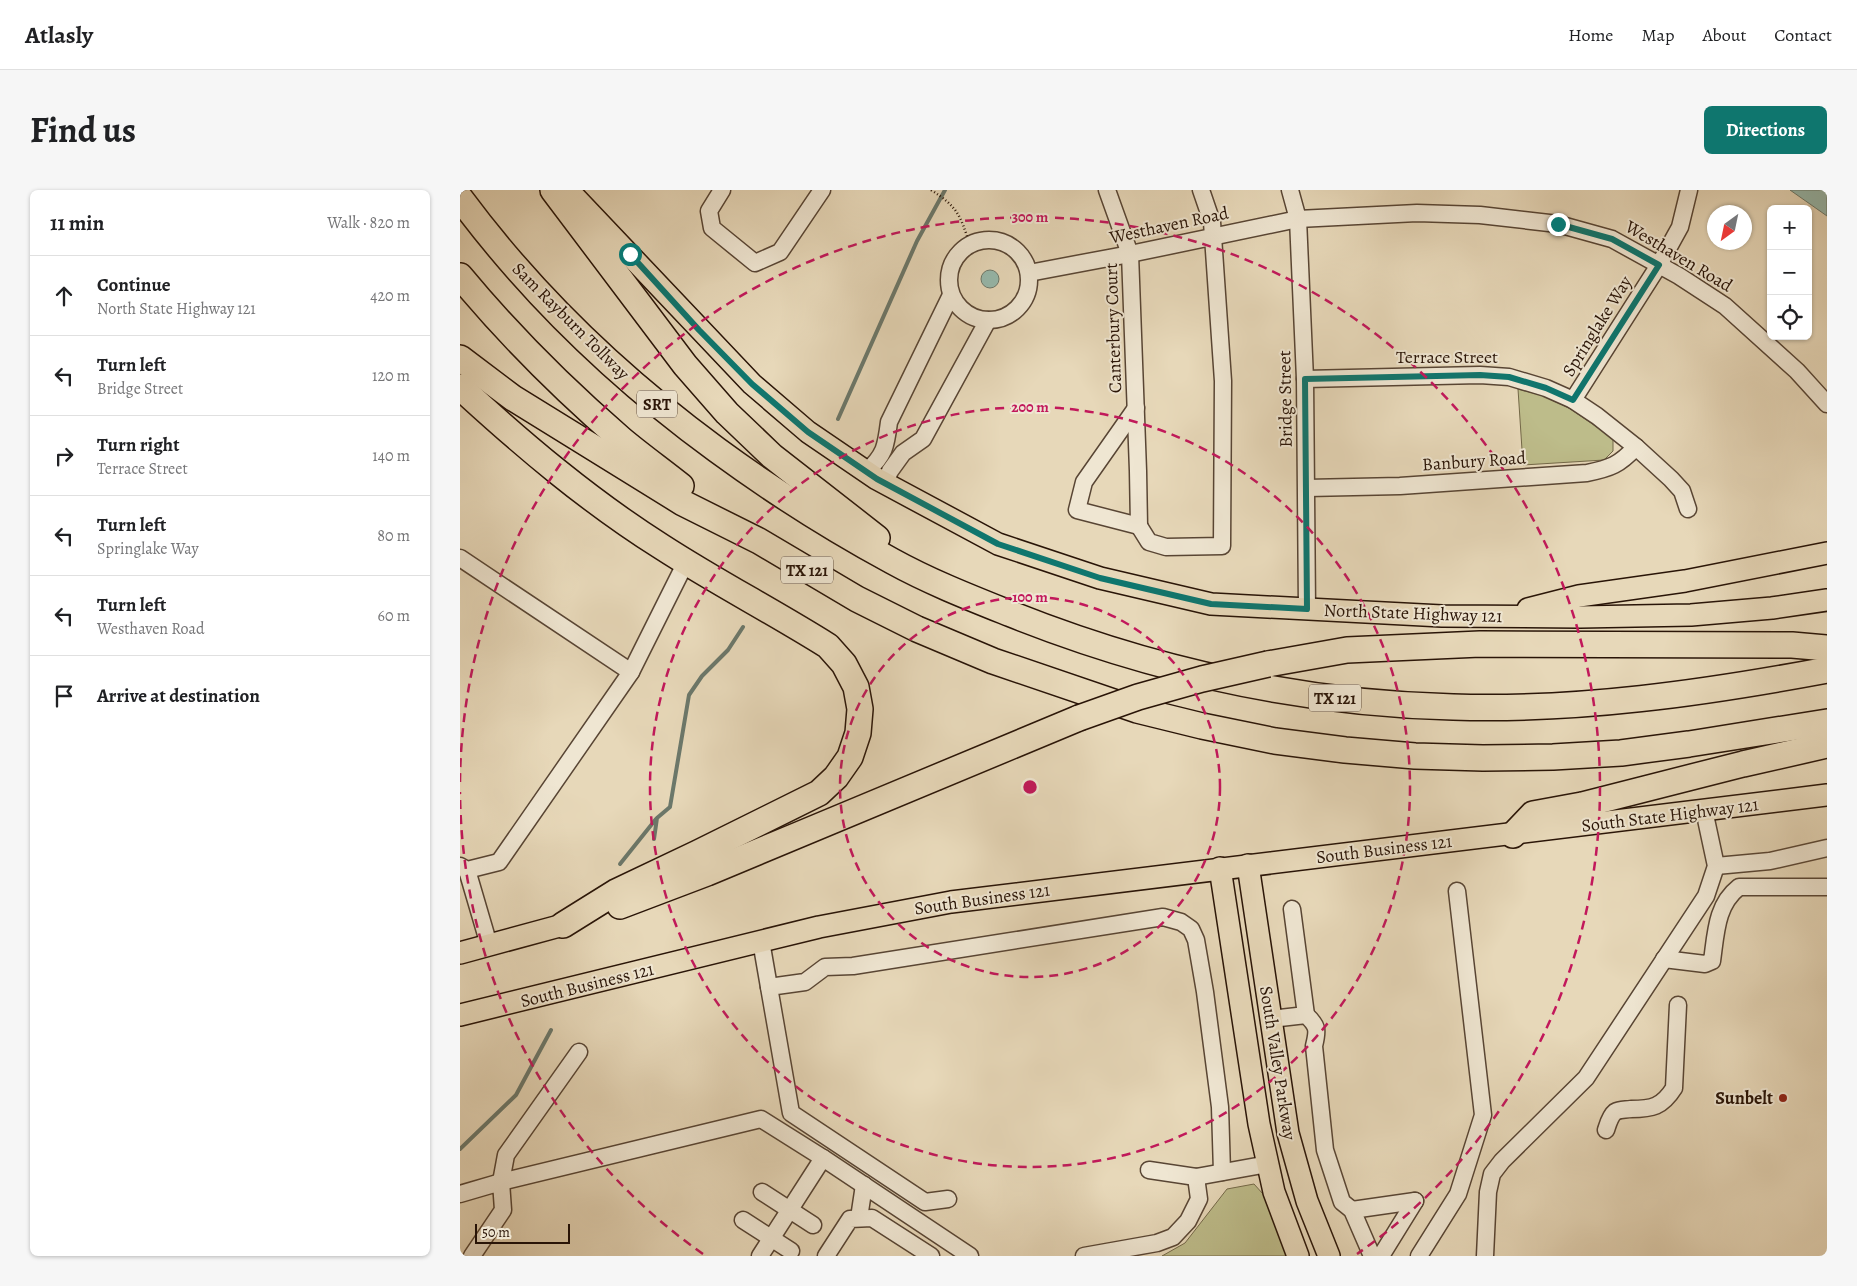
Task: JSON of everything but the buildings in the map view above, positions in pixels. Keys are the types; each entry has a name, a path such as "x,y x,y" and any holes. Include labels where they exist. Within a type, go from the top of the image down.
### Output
{"highway":[{"path":"553,190 685,365 727,412 772,456 878,538 894,562"},
{"name":"Sam Rayburn Tollway","path":"460,198 478,223 540,294 606,360 678,421 752,476 808,513 894,562"},
{"path":"460,276 489,311 549,373 622,439 690,492 759,541"},
{"path":"460,358 512,398 575,437 683,503 759,541"},
{"path":"460,387 511,434 606,510 686,562 828,646 844,664 856,687 860,709 858,732 850,757 836,778 819,793 616,892 563,925"},
{"name":"TX 121","path":"759,541 856,598 917,629 993,661 1137,710 1202,726 1275,740 1344,750 1415,756 1482,758 1553,757 1680,745 1827,722"},
{"name":"TX 121","path":"894,562 983,603 1113,652 1237,683 1314,696 1453,708 1525,708 1617,701 1708,690 1827,670"},
{"path":"563,925 707,873 1079,718 1138,696 1268,664 1347,650 1480,644 1792,645 1827,648"},
{"path":"1514,835 1533,814 1582,805 1743,764 1827,745"}],"main road":[{"name":"North State Highway 121","path":"568,190 752,384 808,432 866,472 998,544 1100,578 1211,604 1442,616 1580,617 1691,615 1772,608 1827,600"},
{"path":"1498,616 1579,596 1686,581 1827,553"},
{"name":"South State Highway 121","path":"1514,835 1827,795"},
{"path":"1765,804 1827,810"},
{"name":"South Business 121","path":"460,1015 819,927 951,902 1220,868 1514,835"},
{"name":"South Valley Parkway","path":"1248,865 1288,1133 1307,1201 1329,1256"},
{"name":"South Valley Parkway","path":"1220,868 1259,1124 1274,1192 1298,1256"},
{"path":"460,954 563,925"}],"street":[{"path":"722,190 709,211 712,228 755,263 780,252 822,190"},
{"name":"Canterbury Court","path":"1107,190 1130,254 1136,408 1138,526 1077,510 1084,482 1136,408"},
{"path":"1138,526 1149,542 1166,547 1222,546 1223,381 1212,222 1201,190"},
{"name":"Bridge Street","path":"1290,190 1298,219 1305,379 1307,609"},
{"name":"Springlake Way","path":"1573,400 1659,265 1680,228 1689,190"},
{"name":"Westhaven Road","path":"1029,272 1130,254 1298,219 1417,213 1480,215 1558,224 1612,239 1659,265 1725,306 1797,372 1827,404"},
{"path":"994,240 1010,245 1022,257 1029,272 1028,290 1020,306 1005,317 988,320 973,317 960,308 951,295 948,279 952,262 962,249 977,241 994,240"},
{"path":"866,472 879,460 886,443 889,422 951,295"},
{"path":"885,483 890,471 903,453 923,439 988,320"},
{"name":"Terrace Street","path":"1305,379 1480,375 1509,377 1546,388 1573,400 1597,416 1636,448 1682,491 1688,509"},
{"name":"Banbury Road","path":"1306,488 1400,486 1588,473 1606,470 1622,462 1636,448"},
{"path":"460,558 631,672"},
{"path":"489,945 463,868 499,862 631,672 686,562"},
{"path":"1485,1256 1488,1192 1492,1174 1502,1161 1586,1078 1706,896 1716,866 1704,810"},
{"path":"1716,866 1770,861 1827,848"},
{"path":"1664,959 1705,964 1712,961 1720,912 1730,894 1739,887 1827,887"},
{"path":"1419,1256 1458,1194 1483,1116 1457,892"},
{"path":"1292,909 1306,1015 1315,1023 1317,1034 1314,1046 1325,1150 1342,1202 1352,1210 1372,1256"},
{"path":"768,987 805,982 825,967 853,966 1163,917 1181,922 1191,928 1196,940 1205,992 1220,1107 1222,1172"},
{"path":"761,941 790,1113 925,1202 948,1199"},
{"path":"1606,1130 1614,1113 1620,1110 1651,1108 1668,1098 1674,1088 1678,1005"},
{"path":"1271,1019 1306,1015"},
{"path":"472,1256 503,1210 501,1182 506,1155 579,1052"},
{"path":"460,1194 501,1182 760,1119 823,1158 970,1256"},
{"path":"760,1256 823,1158"},
{"path":"1149,1170 1196,1177 1268,1164"},
{"path":"1084,1256 1157,1243 1173,1237 1188,1221 1199,1200 1196,1177"},
{"path":"859,1218 864,1186"},
{"path":"762,1192 813,1225"},
{"path":"1352,1210 1415,1201 1381,1256"},
{"path":"1361,1231 1374,1207"},
{"path":"826,1256 850,1219 859,1218 872,1218 931,1256"},
{"path":"743,1220 791,1250"}],"path":[{"path":"931,190 948,201 957,211 970,245"}],"shaded area":[{"path":"1518,389 1541,395 1569,408 1613,438 1613,451 1604,460 1523,465"},
{"path":"1254,1184 1263,1194 1287,1256 1162,1256 1185,1243 1227,1189"}],"water":[{"path":"1790,190 1827,190 1827,216"},
{"path":"986,270 994,270 999,275 997,286 986,288 981,283 981,275"}],"waterway":[{"path":"838,419 917,241 945,190"},
{"path":"654,839 657,818 670,807 689,695 702,676 728,650 743,627"},
{"path":"620,864 656,819"},
{"path":"460,1149 516,1095 551,1030"}],"place":[{"name":"Sunbelt","path":"1783,1098"}],"route":[{"path":"630,254 699,330 752,384 808,432 877,479 998,544 1100,578 1211,604 1307,609 1305,379 1480,375 1509,377 1546,388 1573,400 1659,265 1612,239 1558,224"}]}
